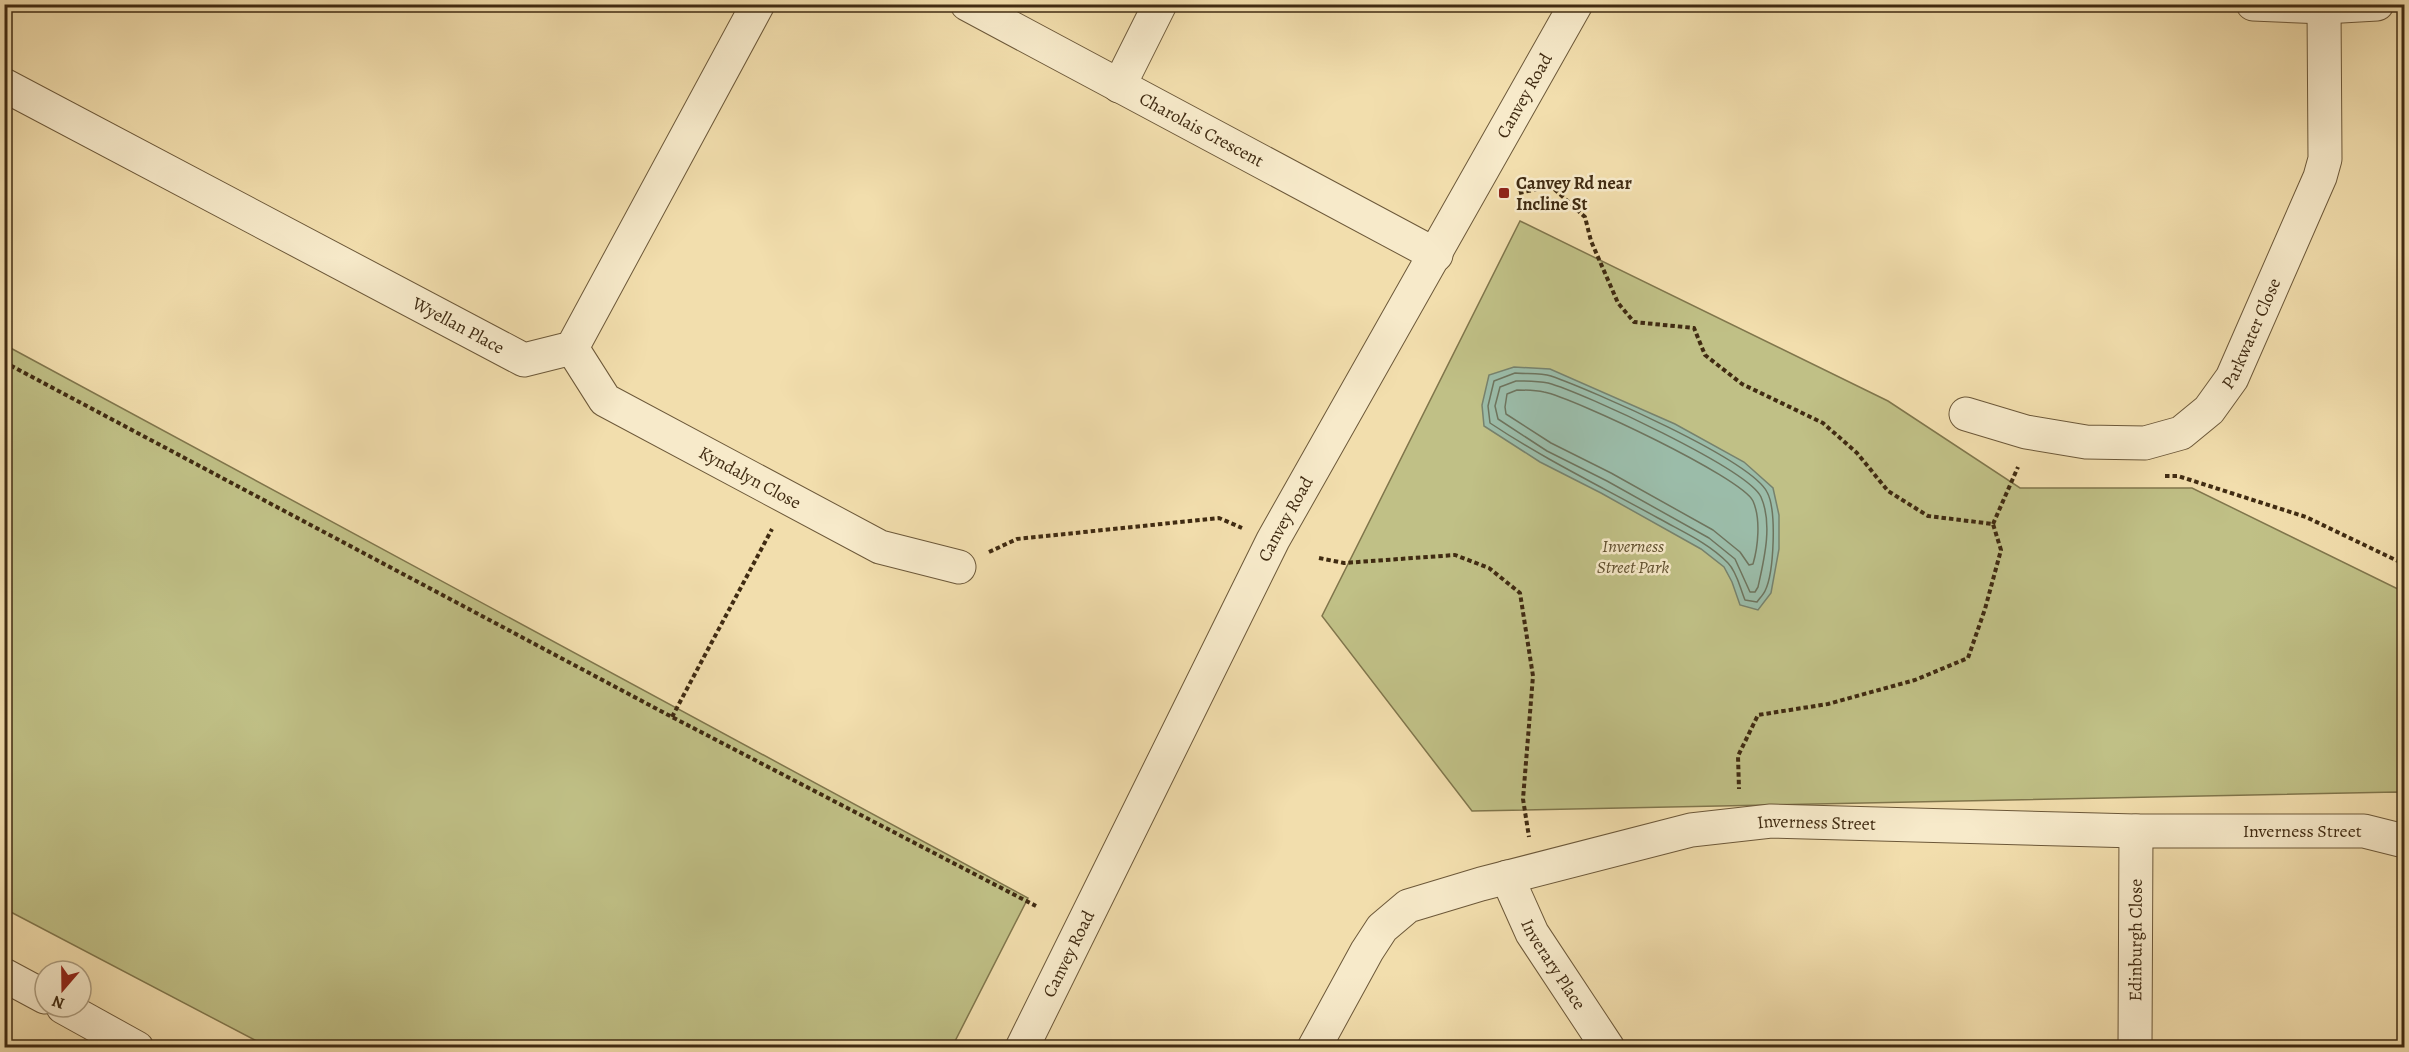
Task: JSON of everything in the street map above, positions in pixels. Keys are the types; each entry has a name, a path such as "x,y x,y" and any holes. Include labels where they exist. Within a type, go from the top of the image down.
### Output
{"street":[{"path":"572,348 758,4"},
{"name":"Charolais Crescent","path":"967,4 1436,255"},
{"path":"1119,86 1160,4"},
{"name":"Canvey Road","path":"1022,1047 1273,540 1576,4"},
{"path":"2253,4 2324,7 2377,4"},
{"name":"Parkwater Close","path":"1966,414 2033,433 2086,442 2145,443 2181,433 2209,410 2232,378 2311,198 2325,159 2324,7"},
{"name":"Wyellan Place","path":"4,85 524,360 572,348"},
{"name":"Kyndalyn Close","path":"572,348 604,400 880,547 959,567"},
{"name":"Inverness Street","path":"1314,1047 1382,928 1408,906 1691,830 1772,821 2136,831 2364,831 2404,841"},
{"name":"Edinburgh Close","path":"2135,1047 2136,831"},
{"name":"Inverary Place","path":"1521,874 1532,933 1608,1047"},
{"path":"4,975 33,991"},
{"path":"85,1019 137,1047"}],"path":[{"path":"1519,193 1551,186 1585,217 1591,241 1618,303 1634,322 1695,328 1705,355 1743,384 1823,423 1857,453 1888,491 1928,516 1993,524"},
{"path":"4,362 672,717 1036,906"},
{"path":"1737,825 1738,756 1758,715 1828,704 1915,680 1968,658 1986,609 2001,550 1993,524 2033,433"},
{"path":"2017,469 2028,471"},
{"path":"2156,476 2178,476 2306,517 2404,564"},
{"path":"672,717 788,498"},
{"path":"959,567 1017,538 1218,518 1243,528"},
{"path":"1319,558 1344,563 1455,555 1490,568 1520,593 1533,676 1523,799 1521,874"}],"green space":[{"name":"Inverness Street Park","path":"1520,221 1888,401 2020,488 2192,488 2404,592 2404,796 2397,792 1472,811 1322,616"},
{"path":"5,345 1028,898 952,1047 268,1047 5,909"}],"water":[{"path":"1514,367 1550,369 1675,424 1744,462 1773,488 1779,515 1779,549 1771,593 1758,610 1740,605 1724,567 1701,549 1540,462 1484,426 1482,405 1489,375"}],"place":[{"name":"Canvey Rd near Incline St","path":"1504,193"}]}
